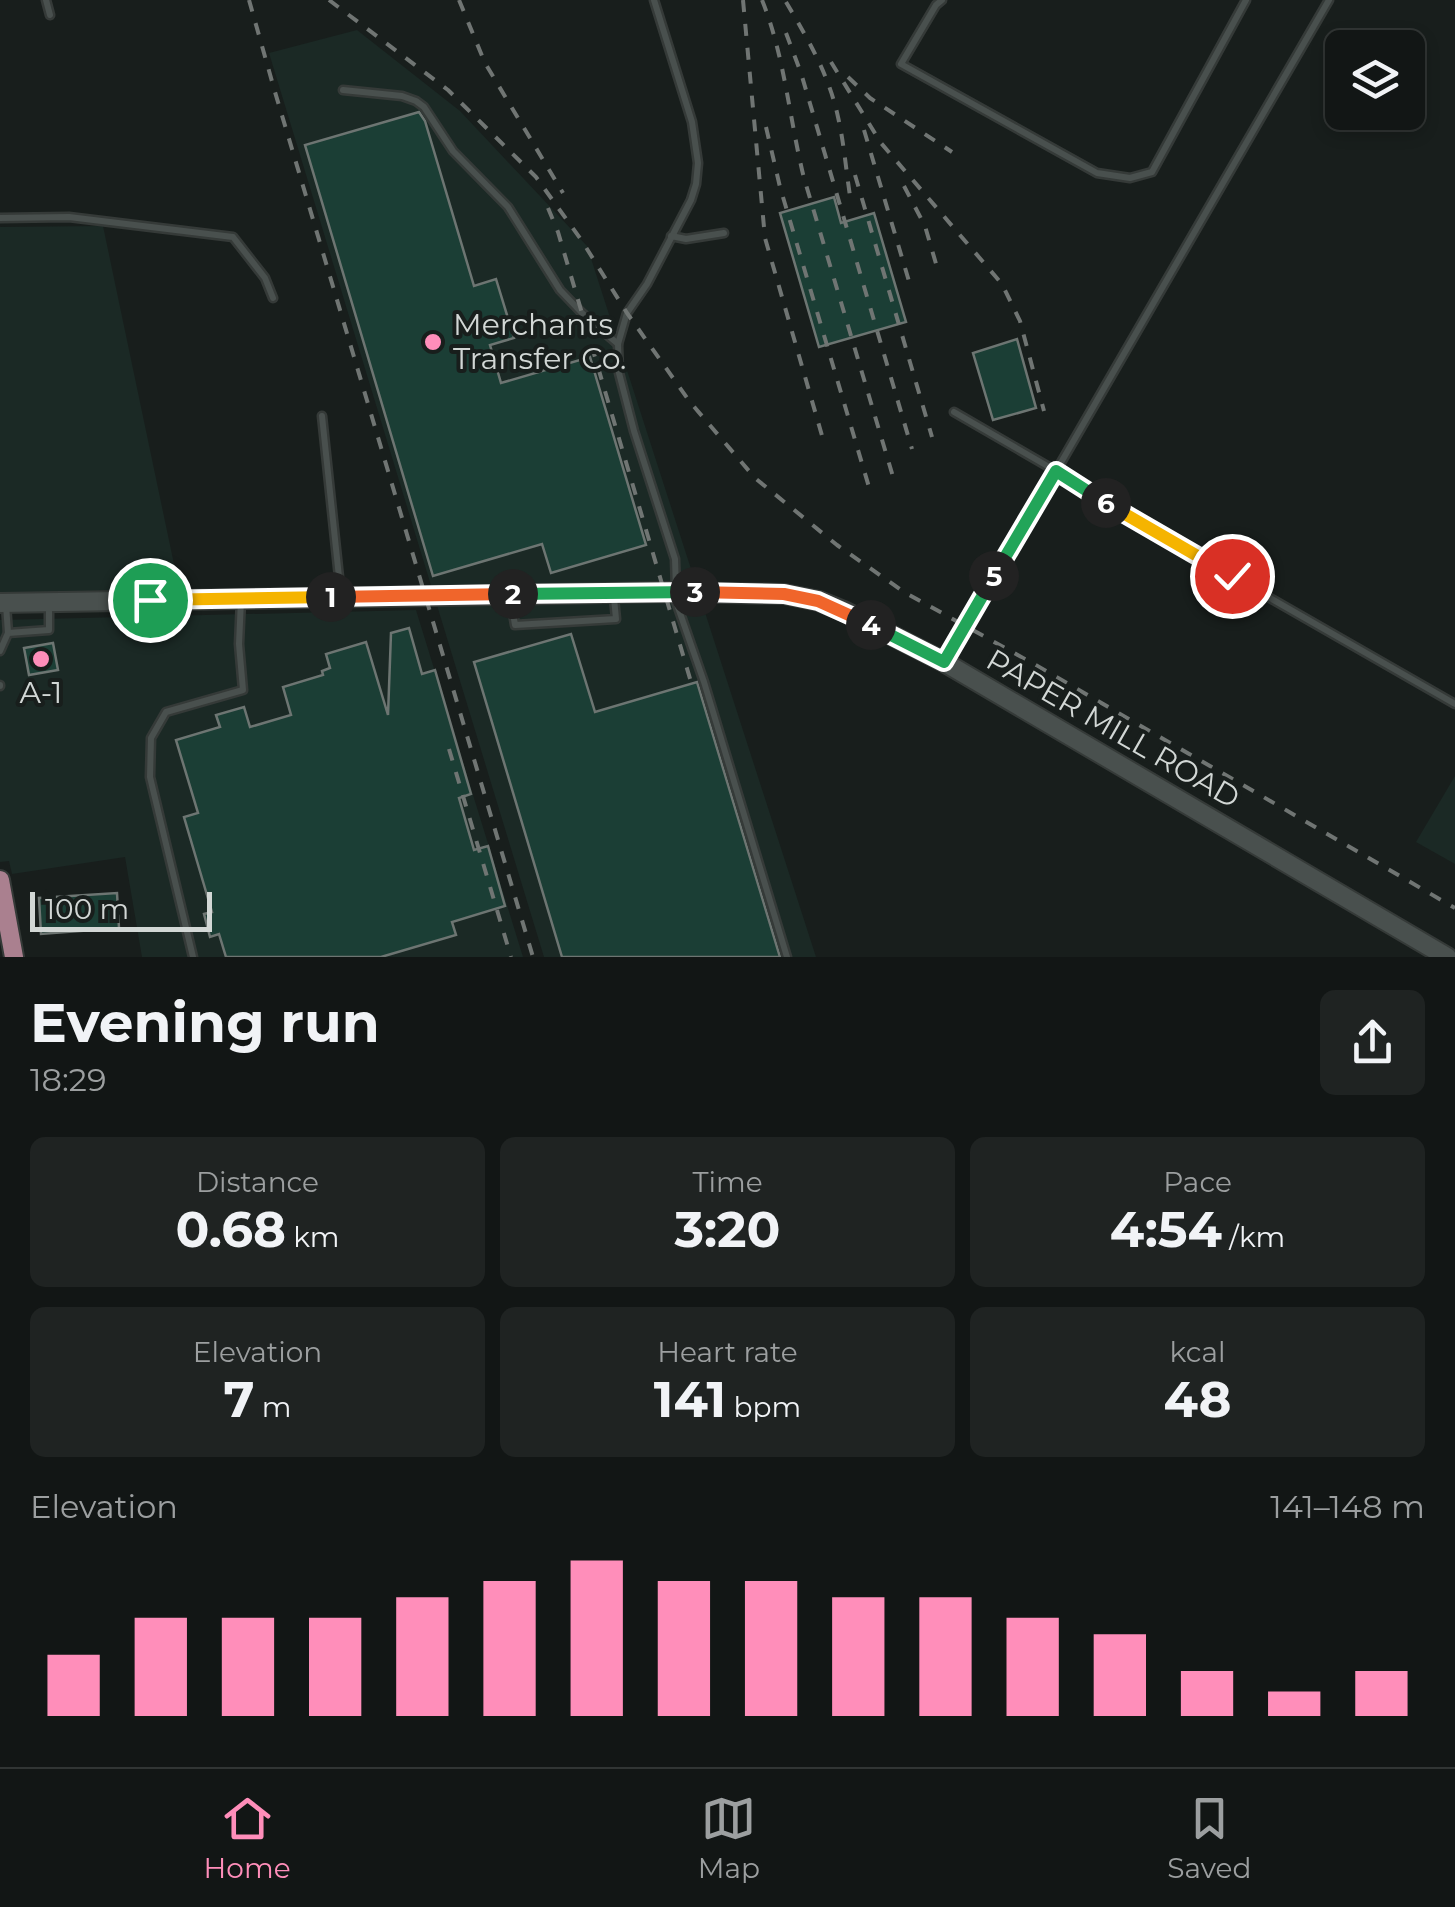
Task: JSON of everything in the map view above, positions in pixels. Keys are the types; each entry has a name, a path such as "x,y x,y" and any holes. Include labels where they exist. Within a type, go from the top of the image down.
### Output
{"main road":[{"path":"0,880 14,957"}],"street":[{"name":"PAPER MILL ROAD","path":"3,603 614,592 784,594 818,601 944,662 1447,957"}],"lane":[{"path":"46,0 50,15"},
{"path":"654,0 692,122 698,164 691,200 647,284 627,313 618,344 619,373 675,559 674,592 787,957"},
{"path":"942,0 901,64 1097,173 1130,178 1152,172 1246,0"},
{"path":"944,662 1329,0"},
{"path":"343,90 402,96 424,108 453,151 508,206 560,290 618,344"},
{"path":"0,218 68,217 233,237 265,278 273,298"},
{"path":"671,236 686,239 724,233"},
{"path":"954,412 1455,704"},
{"path":"322,416 341,597"},
{"path":"510,594 516,625 616,619 614,592"},
{"path":"193,957 150,777 150,738 166,712 243,690 241,599"},
{"path":"8,633 49,630 49,602"},
{"path":"0,650 8,633 3,603"}],"shaded area":[{"path":"357,30 460,111 587,246 816,957 544,957 269,53"},
{"path":"103,226 179,588 0,594 0,227"},
{"path":"416,610 523,957 142,957 125,857 12,874 9,861 0,862 0,620"},
{"path":"1455,776 1455,864 1416,842"}],"building":[{"name":"Merchants Transfer Co.","path":"419,112 425,121 474,286 496,279 514,338 490,345 501,383 590,357 646,545 551,573 542,544 433,576 305,145"},
{"path":"834,197 841,223 874,213 906,322 819,347 780,213"},
{"path":"1017,339 1036,408 993,420 973,353"},
{"path":"409,628 422,674 435,670 471,794 459,798 474,850 488,846 505,906 452,922 456,935 381,957 226,957 219,934 210,937 204,914 212,912 184,817 198,813 176,740 220,727 216,715 244,707 250,727 291,715 283,687 323,675 322,671 330,668 326,654 366,642 388,715 391,633"},
{"path":"571,634 595,712 697,682 780,957 562,957 474,662"},
{"name":"A-1","path":"53,643 58,670 29,675 24,648"},
{"path":"117,893 119,928 41,934 39,898"}],"railway":[{"path":"249,0 533,957"},
{"path":"329,0 448,90 536,177 690,402 755,478 837,545 904,592 1455,908"},
{"path":"459,0 485,63 563,193"},
{"path":"743,0 765,238 825,446"},
{"path":"762,0 781,66 804,178 894,480"},
{"path":"786,2 810,44 834,102 850,196"},
{"path":"786,33 912,449"},
{"path":"831,62 881,143 1002,284 1020,321 1044,411"},
{"path":"848,77 870,98 952,152"},
{"path":"766,127 780,187 869,487"},
{"path":"864,130 911,288"},
{"path":"855,175 932,437"},
{"path":"904,186 925,226 939,274"},
{"path":"548,208 691,682"},
{"path":"449,749 511,957"}],"place":[{"name":"Merchants Transfer Co.","path":"433,342"},
{"name":"A-1","path":"41,659"}],"route":[{"path":"150,600 672,592 784,594 846,612 944,662 1056,471 1232,576"}]}
